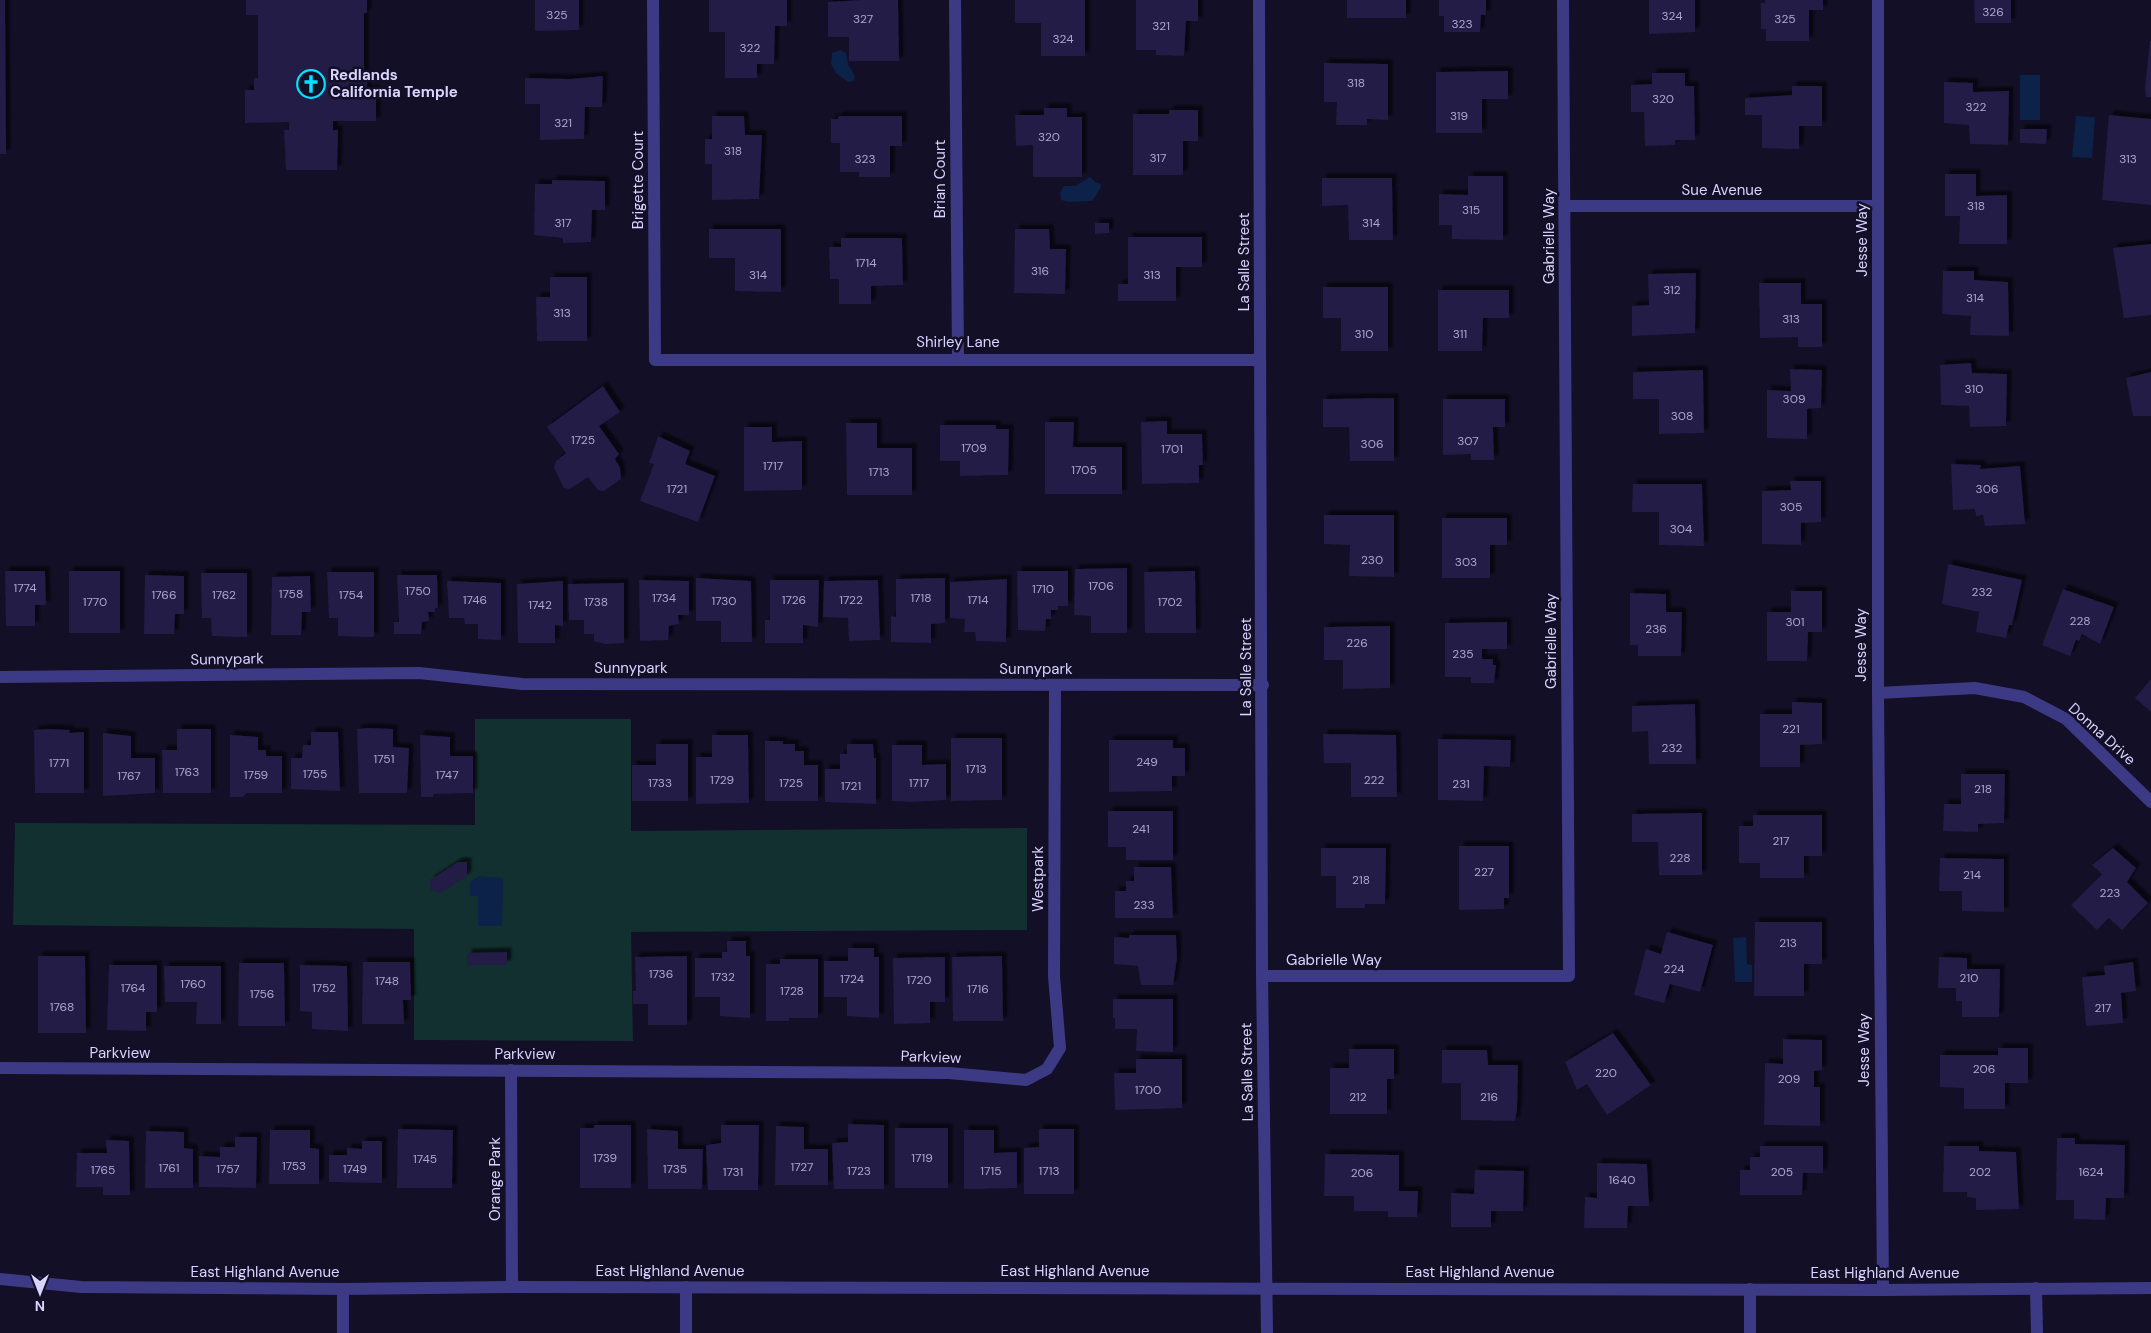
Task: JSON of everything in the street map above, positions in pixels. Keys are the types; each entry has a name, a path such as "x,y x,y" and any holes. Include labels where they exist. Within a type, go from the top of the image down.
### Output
{"street":[{"name":"Brigette Court","path":"653,0 655,360"},
{"name":"Brian Court","path":"955,0 958,358"},
{"name":"La Salle Street","path":"1259,0 1263,685 1262,976 1267,1333"},
{"name":"Gabrielle Way","path":"1262,976 1569,976 1566,206 1563,0"},
{"name":"Jesse Way","path":"1878,0 1878,693 1882,1290"},
{"name":"Sue Avenue","path":"1566,206 1878,206"},
{"name":"Shirley Lane","path":"655,360 958,358 1260,360"},
{"name":"Sunnypark","path":"0,677 419,673 522,684 1263,685"},
{"name":"Westpark","path":"1047,1069 1060,1048 1054,976 1055,685"},
{"name":"Donna Drive","path":"1878,693 1975,688 2024,697 2066,719 2151,802"},
{"name":"Parkview","path":"0,1068 949,1073 1026,1080 1047,1069"},
{"name":"Orange Park","path":"511,1070 512,1286"},
{"name":"East Highland Avenue","path":"0,1280 81,1287 343,1289 512,1286 1882,1290 2151,1288"},
{"path":"686,1287 686,1333"},
{"path":"2036,1288 2036,1333"},
{"path":"343,1289 343,1333"},
{"path":"1750,1289 1750,1333"}],"green space":[{"path":"475,719 631,719 631,831 1027,828 1027,930 631,932 633,1041 414,1040 414,929 13,925 15,823 475,825"}],"water":[{"path":"841,50 846,53 848,64 855,76 853,81 848,82 836,73 831,64 832,53"},
{"path":"2020,75 2040,75 2040,120 2020,120"},
{"path":"2076,116 2095,117 2092,158 2072,157"},
{"path":"1090,177 1095,182 1101,184 1092,201 1069,202 1061,200 1060,193 1064,186 1075,186"},
{"path":"479,876 503,878 502,926 478,926 478,896 470,896 470,882"},
{"path":"1746,937 1747,964 1752,965 1752,982 1735,982 1733,938"}],"building":[{"path":"0,0 5,0 6,154 0,154"},
{"name":"Redlands California Temple","path":"246,0 367,0 367,13 364,13 364,78 367,78 367,90 376,90 376,121 333,121 333,130 338,130 337,170 286,170 284,130 289,130 289,122 245,123 245,90 254,90 254,78 258,78 258,15 246,15"},
{"path":"535,0 579,0 579,30 535,31"},
{"path":"709,0 787,0 787,26 775,26 774,64 757,64 757,78 725,78 725,32 709,32"},
{"path":"898,0 899,61 849,61 849,37 828,37 828,2"},
{"path":"1015,0 1085,0 1085,56 1041,56 1041,23 1015,23"},
{"path":"1136,0 1198,0 1198,21 1186,21 1184,56 1156,55 1156,50 1136,50"},
{"path":"1347,0 1406,0 1406,18 1347,18"},
{"path":"1439,0 1486,0 1486,15 1481,15 1480,32 1444,32 1444,16 1439,16"},
{"path":"1649,0 1695,0 1695,32 1649,34"},
{"path":"1765,0 1823,0 1823,10 1809,10 1809,41 1766,41 1766,29 1761,29 1761,3 1765,3"},
{"path":"1974,0 2011,0 2011,23 1975,23"},
{"path":"2150,41 2151,97 2146,97 2145,88"},
{"path":"1324,63 1388,64 1388,120 1367,119 1367,125 1336,125 1337,102 1324,102"},
{"path":"1508,71 1508,99 1482,99 1482,133 1436,133 1436,72"},
{"path":"1652,73 1685,73 1685,86 1694,86 1695,140 1675,140 1675,145 1645,146 1644,112 1631,112 1631,85 1652,84"},
{"path":"603,76 602,107 585,107 584,139 540,140 540,104 525,104 525,78 571,79"},
{"path":"1944,82 1973,83 1973,92 2009,91 2008,145 1970,144 1969,125 1944,123"},
{"path":"1792,86 1822,86 1822,126 1799,126 1799,149 1762,148 1762,115 1745,115 1745,98 1792,95"},
{"path":"1044,108 1067,108 1067,117 1082,117 1082,177 1033,177 1033,145 1016,146 1015,115 1044,115"},
{"path":"1169,110 1198,110 1198,141 1183,141 1183,175 1133,175 1133,114 1169,114"},
{"path":"2109,115 2151,119 2151,205 2102,200"},
{"path":"712,116 744,116 745,135 762,135 759,199 712,200 712,164 705,164 705,139 712,139"},
{"path":"838,116 902,116 902,146 890,146 890,177 859,177 859,172 840,172 840,143 831,143 831,119 838,119"},
{"path":"2020,129 2047,129 2046,144 2020,143"},
{"path":"1945,174 1976,174 1976,196 2007,195 2007,244 1959,244 1960,216 1945,216"},
{"path":"1468,176 1503,176 1503,240 1452,239 1452,225 1439,225 1439,194 1468,195"},
{"path":"1322,178 1392,178 1393,240 1349,240 1348,205 1322,206"},
{"path":"552,180 605,181 605,210 592,210 591,242 563,243 563,238 534,235 535,184 552,184"},
{"path":"1095,223 1109,223 1109,233 1095,234"},
{"path":"709,229 781,229 781,292 735,291 735,258 709,258"},
{"path":"1015,229 1049,229 1050,249 1066,249 1065,294 1014,293"},
{"path":"1128,237 1202,237 1202,267 1176,267 1176,301 1118,301 1118,284 1128,284"},
{"path":"841,238 902,238 903,285 871,286 871,304 839,304 839,279 830,279 829,247 841,247"},
{"path":"2151,244 2151,315 2124,318 2113,248"},
{"path":"1943,271 1974,271 1974,280 2008,282 2009,336 1970,335 1971,316 1942,314"},
{"path":"1696,273 1695,333 1632,336 1632,306 1649,305 1648,274"},
{"path":"550,277 587,277 587,341 537,341 536,297 550,297"},
{"path":"1759,283 1801,283 1801,304 1822,304 1822,347 1798,347 1798,337 1760,338"},
{"path":"1323,287 1388,287 1388,351 1341,351 1341,318 1323,318"},
{"path":"1438,290 1509,290 1509,318 1483,318 1482,351 1438,351"},
{"path":"1971,363 1972,373 2007,374 2006,426 1970,427 1969,406 1941,405 1940,365"},
{"path":"1790,369 1822,370 1821,408 1807,409 1807,439 1767,438 1767,390 1791,391"},
{"path":"1703,370 1704,433 1659,434 1659,399 1633,399 1633,372"},
{"path":"2151,372 2151,416 2133,416 2126,378"},
{"path":"603,386 620,412 599,426 619,454 615,459 620,468 621,479 604,491 598,490 588,477 570,489 564,488 554,468 556,461 566,453 547,427"},
{"path":"1394,398 1394,461 1350,461 1349,427 1323,427 1323,399"},
{"path":"1443,399 1505,399 1505,427 1493,427 1494,460 1471,460 1471,454 1443,455"},
{"path":"1167,421 1167,434 1202,434 1203,465 1199,465 1199,483 1142,484 1141,422"},
{"path":"1045,422 1074,422 1073,447 1122,447 1122,494 1045,494"},
{"path":"846,423 877,423 877,448 912,448 912,495 847,495"},
{"path":"940,425 996,425 996,429 1009,429 1008,475 960,476 960,461 940,461"},
{"path":"744,427 772,427 772,442 802,441 802,490 744,491"},
{"path":"658,436 690,451 685,464 715,476 698,522 640,501 654,464 649,463"},
{"path":"1951,464 1981,465 1980,469 2020,466 2025,524 1985,526 1983,515 1976,516 1975,509 1953,510"},
{"path":"1790,481 1821,481 1821,522 1801,523 1801,545 1762,544 1762,491 1791,490"},
{"path":"1633,484 1702,484 1704,546 1659,545 1659,512 1632,512"},
{"path":"1324,515 1394,515 1394,577 1349,576 1350,545 1324,544"},
{"path":"1442,518 1507,518 1507,545 1490,545 1490,578 1442,578"},
{"path":"1948,564 2022,580 2012,625 2009,625 2006,638 1976,632 1979,612 1942,604"},
{"path":"1127,568 1127,633 1091,633 1091,616 1074,615 1075,569"},
{"path":"5,571 45,571 46,605 35,605 35,626 6,626"},
{"path":"69,571 120,571 120,633 69,633"},
{"path":"1017,571 1068,571 1068,606 1058,606 1058,610 1051,610 1051,619 1046,619 1045,631 1018,630"},
{"path":"1195,571 1196,633 1145,633 1144,572"},
{"path":"327,572 374,572 374,637 338,636 338,618 329,618"},
{"path":"201,573 247,573 247,637 212,636 211,618 202,618"},
{"path":"145,575 184,576 184,614 175,614 174,634 144,634"},
{"path":"397,575 437,575 438,608 435,608 435,612 428,612 429,621 422,622 421,634 394,634 394,622 399,622"},
{"path":"310,576 311,612 302,612 301,635 271,635 272,577"},
{"path":"696,578 751,581 752,642 721,642 721,621 696,621"},
{"path":"945,578 945,623 931,624 931,643 891,642 891,616 896,617 896,579"},
{"path":"1007,579 1006,642 976,641 975,632 964,632 965,619 950,618 950,582"},
{"path":"639,580 689,581 689,615 678,615 679,624 669,626 668,640 640,641"},
{"path":"770,580 819,580 818,627 803,625 803,643 765,643 765,620 770,620"},
{"path":"878,580 880,640 849,641 848,618 823,617 824,581"},
{"path":"447,581 501,583 501,640 478,639 478,624 465,624 464,618 449,618"},
{"path":"563,581 563,626 555,625 555,643 518,643 517,584"},
{"path":"624,583 624,643 605,644 594,641 594,634 584,634 584,620 569,620 568,584"},
{"path":"2063,589 2114,607 2100,644 2082,634 2079,641 2076,640 2070,656 2042,645"},
{"path":"1791,591 1822,591 1822,632 1808,632 1807,661 1767,661 1767,612 1791,612"},
{"path":"1630,593 1666,594 1666,612 1682,612 1681,656 1638,656 1638,645 1630,645"},
{"path":"1507,622 1507,649 1482,649 1482,659 1493,659 1493,665 1496,665 1494,683 1471,683 1471,677 1445,677 1445,623"},
{"path":"1390,626 1390,688 1343,689 1343,660 1324,660 1324,627"},
{"path":"2151,679 2151,712 2135,698"},
{"path":"1792,702 1822,703 1822,744 1800,745 1800,767 1760,767 1760,714 1792,714"},
{"path":"1695,704 1696,764 1649,764 1648,731 1632,732 1632,706"},
{"path":"177,729 211,729 211,793 163,793 162,750 177,750"},
{"path":"357,729 393,729 393,747 409,748 407,793 359,793"},
{"path":"34,730 70,730 69,733 84,732 84,793 35,793"},
{"path":"311,732 338,732 340,791 291,789 291,758 302,758 303,745 311,745"},
{"path":"103,733 131,736 131,758 155,758 155,793 103,796"},
{"path":"1323,734 1396,735 1397,797 1351,797 1351,763 1324,763"},
{"path":"230,735 258,737 258,750 266,750 266,756 282,756 282,793 247,793 243,797 230,797"},
{"path":"420,735 450,737 450,756 473,756 473,793 434,794 433,797 421,797"},
{"path":"712,735 748,735 749,803 696,804 696,757 712,757"},
{"path":"951,738 1002,738 1002,800 951,801"},
{"path":"1438,739 1511,740 1510,767 1484,766 1483,801 1438,800"},
{"path":"1109,740 1173,740 1173,748 1185,748 1185,776 1172,776 1172,791 1109,792"},
{"path":"765,741 783,741 783,744 795,744 795,751 804,751 804,765 818,765 818,801 765,801"},
{"path":"656,744 688,744 688,801 632,801 632,765 656,765"},
{"path":"847,744 873,744 874,758 876,758 876,804 825,802 825,769 840,769 840,754 847,754"},
{"path":"892,745 922,745 922,765 946,764 946,800 892,801"},
{"path":"1961,774 2005,774 2004,823 1978,824 1978,832 1943,831 1944,804 1961,804"},
{"path":"1108,811 1173,811 1173,860 1126,860 1126,847 1108,847"},
{"path":"1702,813 1702,875 1659,875 1658,842 1632,842 1632,814"},
{"path":"1753,815 1822,815 1822,856 1804,856 1804,878 1760,878 1760,863 1739,863 1739,826 1753,826"},
{"path":"1459,846 1509,846 1509,898 1504,898 1504,909 1459,910"},
{"path":"1321,848 1386,848 1385,904 1365,904 1365,908 1336,908 1336,876 1321,876"},
{"path":"2113,848 2136,868 2127,882 2148,903 2122,930 2109,918 2097,930 2071,905 2102,874 2092,865"},
{"path":"1940,858 2004,859 2004,912 1962,911 1962,891 1939,891"},
{"path":"458,862 467,862 467,876 440,893 430,890 430,880"},
{"path":"1134,867 1171,867 1173,918 1115,918 1115,891 1126,891 1126,881 1134,881"},
{"path":"1755,922 1822,922 1822,964 1804,964 1804,996 1754,996"},
{"path":"1667,932 1713,945 1700,992 1670,984 1664,1003 1634,995 1646,949 1661,954"},
{"path":"1129,935 1176,935 1177,958 1173,985 1141,985 1138,966 1114,964 1114,937 1129,938"},
{"path":"727,941 746,941 746,956 750,956 750,1018 720,1016 720,997 695,997 695,958 722,958 722,952 727,952"},
{"path":"848,948 874,948 874,957 879,957 879,1018 847,1016 847,997 824,997 824,961 848,961"},
{"path":"507,952 507,965 467,965 467,953"},
{"path":"38,956 85,956 86,1033 38,1033"},
{"path":"687,956 687,1025 648,1025 648,1004 633,1004 633,991 636,991 635,957"},
{"path":"1002,956 1003,1021 953,1021 952,957"},
{"path":"945,957 945,1002 930,1002 930,1023 894,1024 893,958"},
{"path":"1939,957 1967,958 1967,969 2000,969 1999,1017 1962,1017 1962,1001 1956,1001 1956,988 1938,988"},
{"path":"780,959 818,959 818,1018 789,1018 789,1021 766,1021 766,964 780,964"},
{"path":"363,962 410,962 411,1000 403,1000 404,1024 362,1024"},
{"path":"2133,962 2136,991 2121,993 2123,1023 2086,1026 2082,977 2105,975 2104,966"},
{"path":"239,963 284,963 285,1026 238,1026"},
{"path":"109,965 157,965 157,1012 146,1012 146,1031 107,1030"},
{"path":"300,965 347,966 348,1031 312,1029 312,1012 300,1011"},
{"path":"164,966 221,966 221,1024 196,1024 197,1002 165,1002"},
{"path":"1113,999 1173,999 1173,1052 1136,1051 1137,1029 1115,1029"},
{"path":"1613,1033 1651,1085 1607,1115 1587,1084 1577,1090 1565,1062"},
{"path":"1783,1039 1822,1040 1822,1070 1814,1071 1814,1087 1820,1087 1820,1126 1764,1125 1765,1063 1783,1064"},
{"path":"1998,1048 2028,1048 2028,1083 2005,1083 2005,1109 1964,1109 1964,1088 1940,1087 1940,1055 1998,1055"},
{"path":"1349,1049 1394,1049 1394,1079 1387,1079 1387,1114 1330,1114 1330,1068 1349,1068"},
{"path":"1442,1050 1487,1050 1488,1065 1518,1065 1515,1121 1461,1120 1461,1083 1442,1083"},
{"path":"1136,1059 1182,1059 1182,1108 1115,1110 1114,1073 1136,1073"},
{"path":"848,1124 884,1125 884,1189 834,1189 832,1143 848,1142"},
{"path":"594,1125 631,1125 631,1188 580,1188 580,1128 594,1128"},
{"path":"721,1125 759,1125 758,1190 708,1190 706,1145 721,1143"},
{"path":"776,1126 804,1127 804,1149 828,1149 828,1185 775,1185"},
{"path":"895,1128 948,1128 948,1188 895,1188"},
{"path":"398,1129 453,1130 452,1188 397,1188"},
{"path":"647,1129 678,1131 678,1149 703,1149 702,1189 648,1189"},
{"path":"1039,1129 1074,1129 1074,1194 1024,1194 1024,1148 1039,1147"},
{"path":"270,1130 310,1130 310,1148 319,1149 319,1184 269,1184"},
{"path":"964,1130 994,1130 994,1153 1017,1152 1017,1188 964,1189"},
{"path":"146,1131 184,1132 184,1148 193,1149 193,1188 145,1188"},
{"path":"235,1137 257,1137 256,1188 199,1187 199,1156 220,1157 220,1147 235,1147"},
{"path":"2057,1138 2075,1138 2075,1144 2125,1145 2124,1198 2106,1198 2105,1220 2074,1219 2074,1200 2056,1200"},
{"path":"106,1140 129,1141 130,1195 103,1195 103,1187 76,1187 77,1153 107,1153"},
{"path":"362,1141 382,1141 382,1183 329,1182 329,1155 347,1155 347,1148 362,1149"},
{"path":"1760,1146 1823,1146 1823,1173 1803,1173 1802,1195 1740,1195 1740,1170 1750,1170 1750,1157 1760,1157"},
{"path":"1944,1146 1979,1146 1979,1151 2016,1152 2019,1209 1976,1210 1976,1198 1967,1197 1967,1192 1943,1192"},
{"path":"1325,1154 1399,1155 1399,1191 1418,1191 1417,1217 1388,1217 1388,1211 1354,1211 1354,1196 1324,1196"},
{"path":"1597,1163 1647,1164 1649,1206 1628,1206 1627,1228 1584,1228 1585,1197 1597,1198"},
{"path":"1475,1170 1524,1171 1523,1211 1491,1211 1491,1227 1451,1227 1451,1193 1474,1194"}],"place":[{"name":"Redlands California Temple","path":"311,84"}]}
